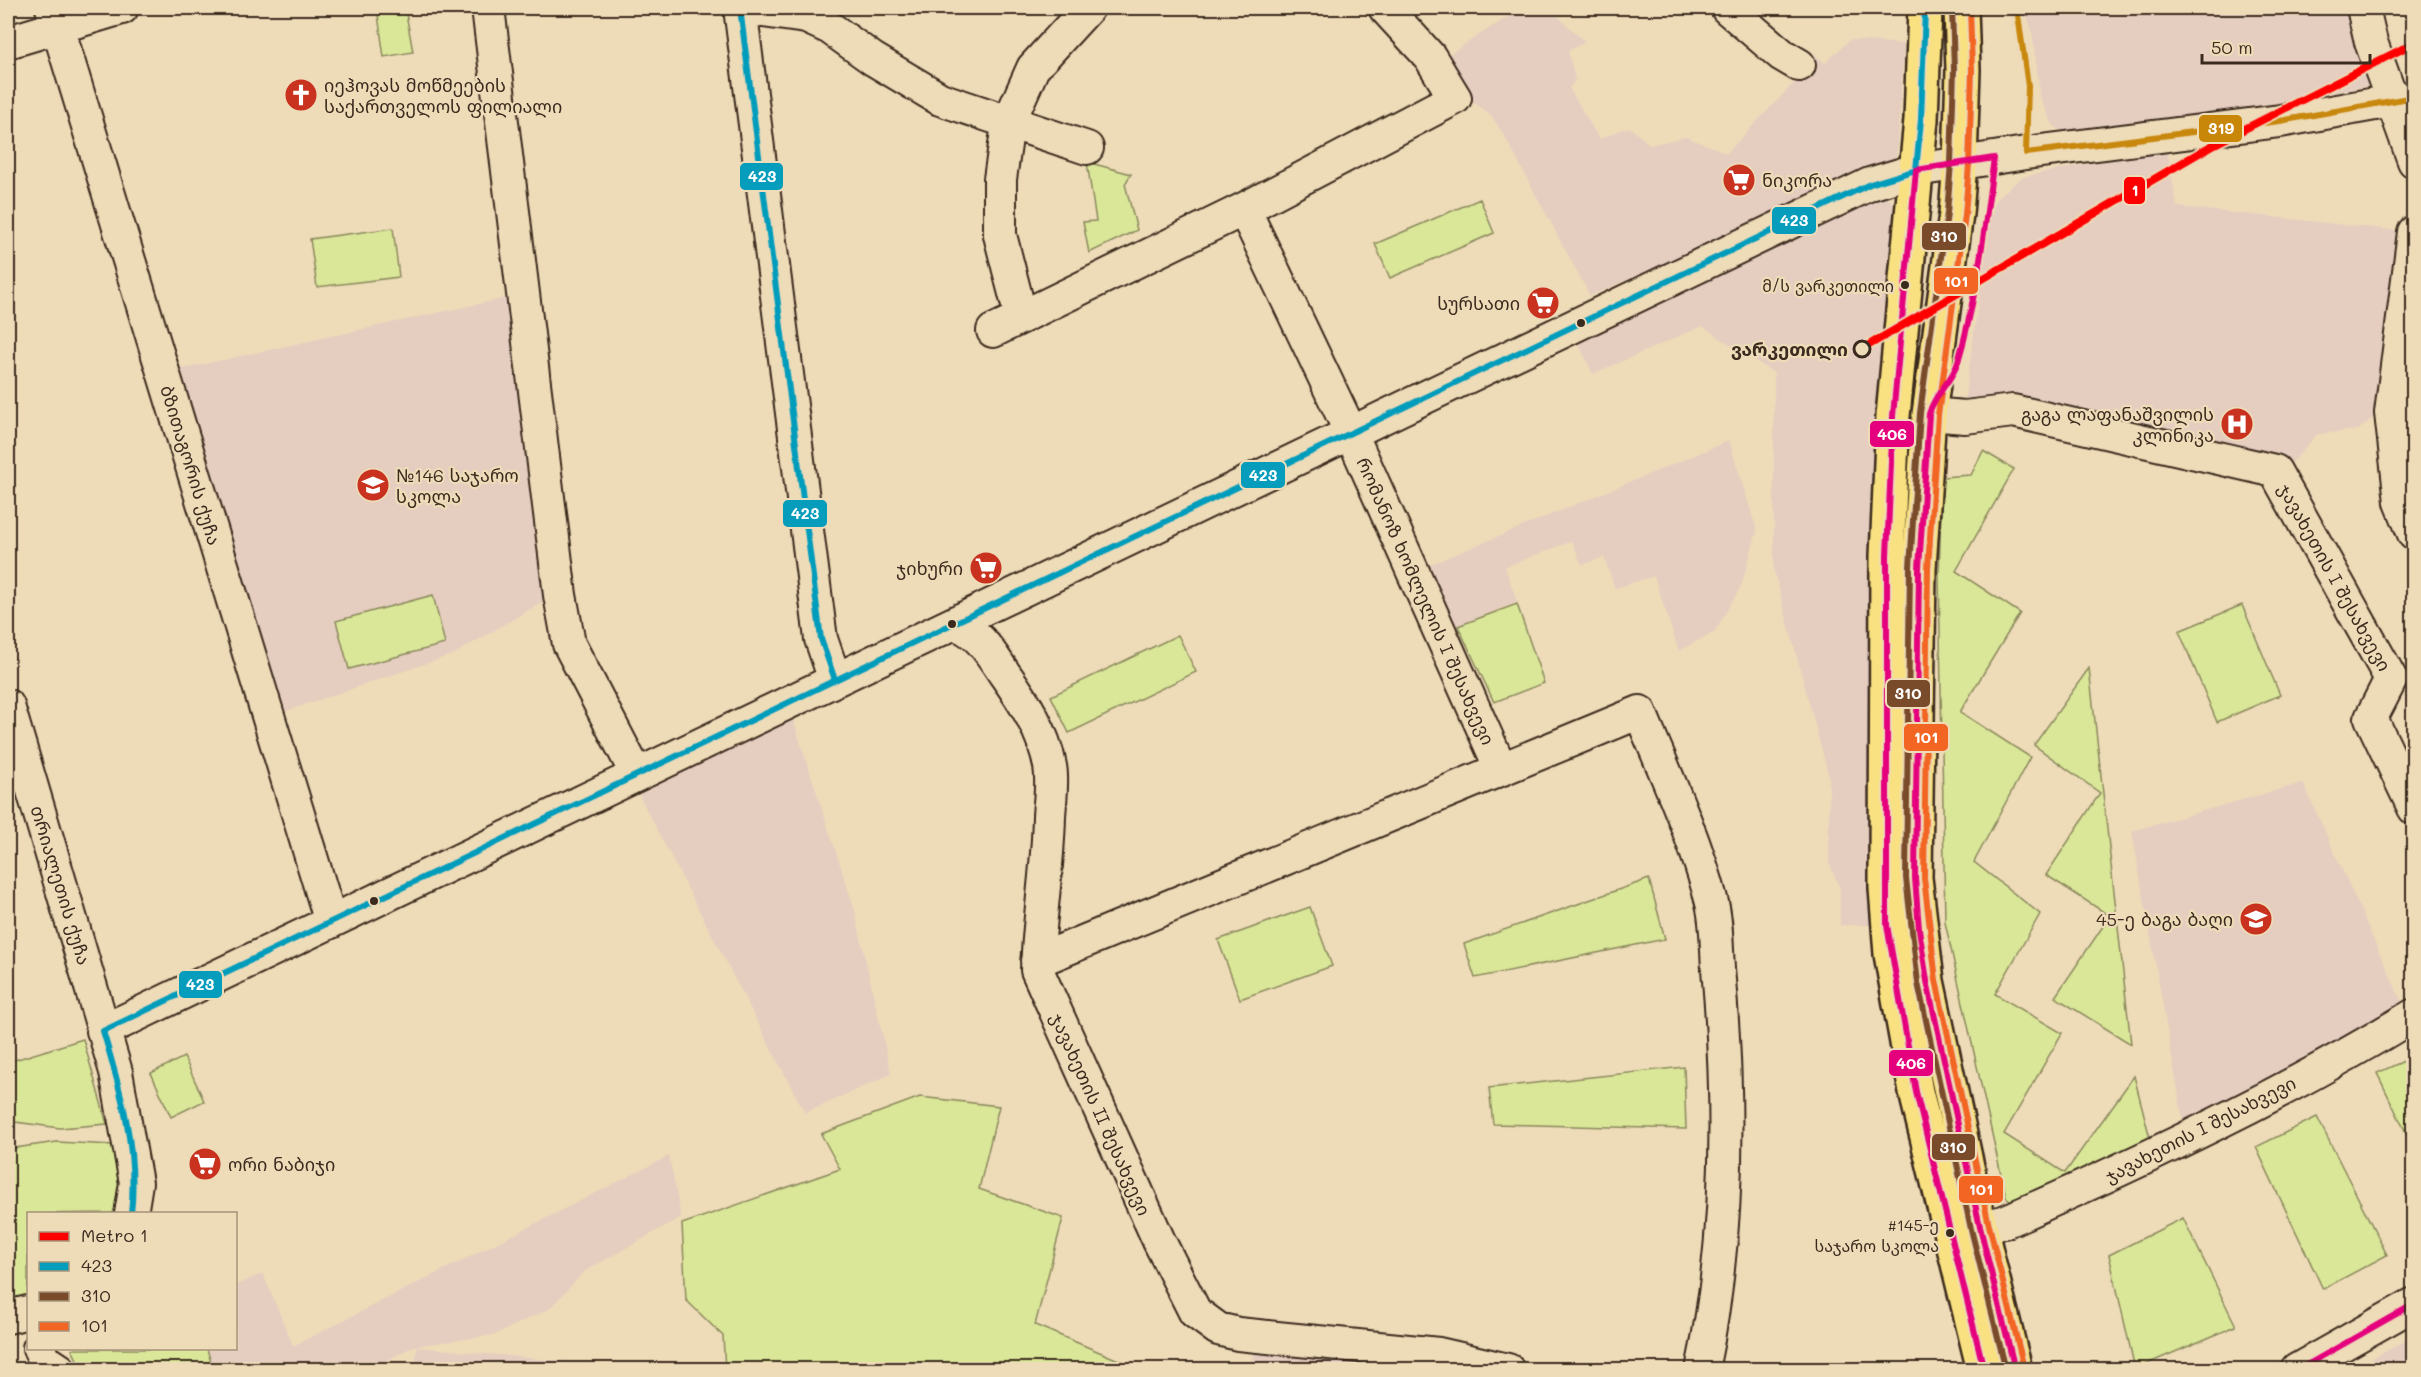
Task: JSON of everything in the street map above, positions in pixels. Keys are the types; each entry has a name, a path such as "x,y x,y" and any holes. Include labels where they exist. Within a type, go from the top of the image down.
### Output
{"main road":[{"path":"1925,8 1921,120 1893,416 1887,556 1885,845 1887,925 1916,1092 1984,1370"},
{"path":"1961,8 1963,70 1960,163 1956,214 1929,414 1919,568 1915,878 1927,981 1980,1227 2014,1370"}],"street":[{"path":"8,42 55,17 122,8"},
{"path":"488,8 560,595 569,644 637,775"},
{"path":"834,680 821,639 740,8 806,17 830,28 873,60 940,99 1008,124 1087,148"},
{"path":"1021,317 1000,235 1000,179 1008,124 1033,68 1088,8"},
{"path":"993,331 1244,209 1455,98 1430,57 1385,8"},
{"path":"1727,8 1782,56 1799,65 1791,49 1743,8"},
{"path":"2363,8 2371,42 2403,99 2414,161"},
{"name":"ბზითაგორის ქუჩა","path":"55,17 331,922"},
{"path":"103,1031 1870,184 1916,170 2280,121 2403,99"},
{"name":"რომანოზ ხომლელის I შესახვევი","path":"1244,209 1352,433 1501,769"},
{"path":"2414,232 2391,412 2401,502 2414,534"},
{"name":"ჯავახეთის I შესახვევი","path":"1929,414 1965,417 2013,411 2276,471 2391,679 2372,718 2414,808"},
{"name":"ჯავახეთის II შესახვევი","path":"954,623 967,628 984,644 1021,697 1040,733 1050,766 1048,862 1039,922 1037,961 1040,980 1155,1232 1195,1311 1202,1319 1218,1329 1238,1334 1439,1354 1508,1370"},
{"name":"თრიალეთის ქუჩა","path":"8,705 118,1083 136,1184 131,1212"},
{"path":"1037,961 1640,712 1701,866 1712,901 1722,1014 1725,1101 1722,1233 1710,1330 1702,1370"},
{"name":"ჯავახეთის I შესახვევი","path":"1980,1227 2004,1222 2172,1147 2363,1045 2414,1015"},
{"path":"2297,1370 2414,1304"},
{"path":"40,1350 45,1360 60,1370"}],"shaded area":[{"path":"1522,8 1549,8 1585,42 1568,51 1575,80 1569,88 1599,139 1629,127 1650,145 1686,137 1727,153 1800,77 1814,54 1825,63 1850,40 1904,44 1897,154 1889,165 1590,296 1504,135 1491,115 1459,91 1440,60"},
{"path":"2025,8 2355,8 2379,84 2107,135 2066,134 2053,125 2041,100 2032,31"},
{"path":"2167,148 2177,207 2402,231 2380,412 2358,430 2317,434 2289,466 2017,405 1965,398 1990,219 1997,198 2023,177"},
{"path":"1884,196 1894,203 1878,612 1876,925 1840,925 1840,889 1829,862 1829,777 1774,570 1774,373 1702,326 1593,374 1577,340"},
{"name":"№146 საჯარო სკოლა","path":"519,295 549,598 454,654 280,713 173,371"},
{"path":"1729,441 1757,531 1741,586 1715,631 1679,651 1654,576 1615,588 1604,557 1582,565 1572,541 1505,567 1517,602 1454,627 1427,566"},
{"path":"792,717 854,908 891,1074 805,1113 639,795"},
{"name":"45-ე ბაგა ბაღი","path":"2303,783 2404,1007 2185,1130 2132,831"},
{"path":"669,1156 681,1217 585,1271 549,1309 494,1335 414,1346 370,1370 214,1369 206,1350 237,1350 237,1285 263,1274 293,1346"},
{"path":"2411,1338 2413,1369 2353,1369"},
{"path":"1264,1346 1454,1370 1249,1370 1253,1354"},
{"path":"417,1347 639,1369 415,1369"}],"green space":[{"path":"377,8 405,8 413,52 384,57"},
{"path":"1087,162 1131,174 1125,184 1137,230 1089,253 1083,222 1096,221"},
{"path":"1480,199 1494,233 1390,278 1375,244"},
{"path":"393,228 399,277 317,287 310,239"},
{"path":"1983,451 2014,469 1956,571 2020,613 1960,712 2030,757 1974,862 2040,914 1995,994 2062,1033 2004,1134 2065,1173 2134,1076 2152,1146 2013,1202 2006,1197 1945,922 1939,574 1942,477 1971,475"},
{"path":"433,595 445,644 349,669 336,621"},
{"path":"1517,604 1544,683 1494,702 1458,626"},
{"path":"2242,605 2280,695 2217,722 2179,631"},
{"path":"1178,635 1196,672 1069,733 1051,696"},
{"path":"2089,668 2131,1044 2055,997 2110,916 2046,875 2100,793 2034,745"},
{"path":"1649,879 1665,939 1475,978 1464,944"},
{"path":"1310,907 1332,966 1240,999 1218,940"},
{"path":"83,1039 107,1124 60,1128 8,1121 8,1062"},
{"path":"184,1057 204,1101 171,1117 151,1073"},
{"path":"2413,1057 2413,1147 2377,1073"},
{"path":"1684,1067 1686,1129 1493,1124 1489,1088"},
{"path":"920,1097 999,1106 979,1189 1063,1218 1035,1325 1140,1369 725,1369 723,1336 686,1300 682,1224 840,1169 821,1134"},
{"path":"2317,1117 2387,1255 2323,1289 2256,1147"},
{"path":"57,1142 112,1145 119,1188 113,1212 27,1212 27,1295 8,1301 8,1149"},
{"path":"2183,1218 2236,1326 2135,1369 2109,1255"},
{"path":"72,1350 207,1350 213,1369 88,1369 79,1364"}],"metro line":[{"name":"1","path":"1862,349 2211,146 2414,43"}],"transit line":[{"name":"423","path":"740,8 821,639 835,680"},
{"name":"423","path":"131,1212 133,1190 130,1144 122,1098 103,1031 1870,184 1916,170 1921,120 1925,8"},
{"name":"310","path":"1952,8 1954,70 1951,163 1947,213 1920,413 1910,567 1906,878 1918,983 1971,1229 2006,1370"},
{"name":"101","path":"1970,8 1972,70 1969,164 1965,215 1938,415 1928,568 1924,878 1936,980 1989,1225 2024,1368"},
{"name":"319","path":"2017,8 2028,86 2026,153"},
{"name":"319","path":"2026,153 2280,121 2414,97"},
{"name":"406","path":"1984,1370 1916,1092 1887,925 1887,556 1893,416 1916,170 1994,158 1980,261 1965,337 1952,376 1935,400 1929,414 1919,568 1915,878 1919,929 1927,981 1980,1227 2015,1370"},
{"name":"406","path":"2298,1370 2414,1304"}],"place":[{"name":"იეჰოვას მოწმეების საქართველოს ფილიალი","path":"301,95"},
{"name":"ნიკორა","path":"1739,180"},
{"name":"მ/ს ვარკეთილი","path":"1905,285"},
{"name":"სურსათი","path":"1543,303"},
{"name":"ვარკეთილი","path":"1862,349"},
{"name":"გაგა ლაფანაშვილის კლინიკა","path":"2237,424"},
{"name":"№146 საჯარო სკოლა","path":"373,485"},
{"name":"ჯიხური","path":"986,568"},
{"name":"45-ე ბაგა ბაღი","path":"2256,919"},
{"name":"ორი ნაბიჯი","path":"205,1164"},
{"name":"#145-ე საჯარო სკოლა","path":"1950,1233"}]}
